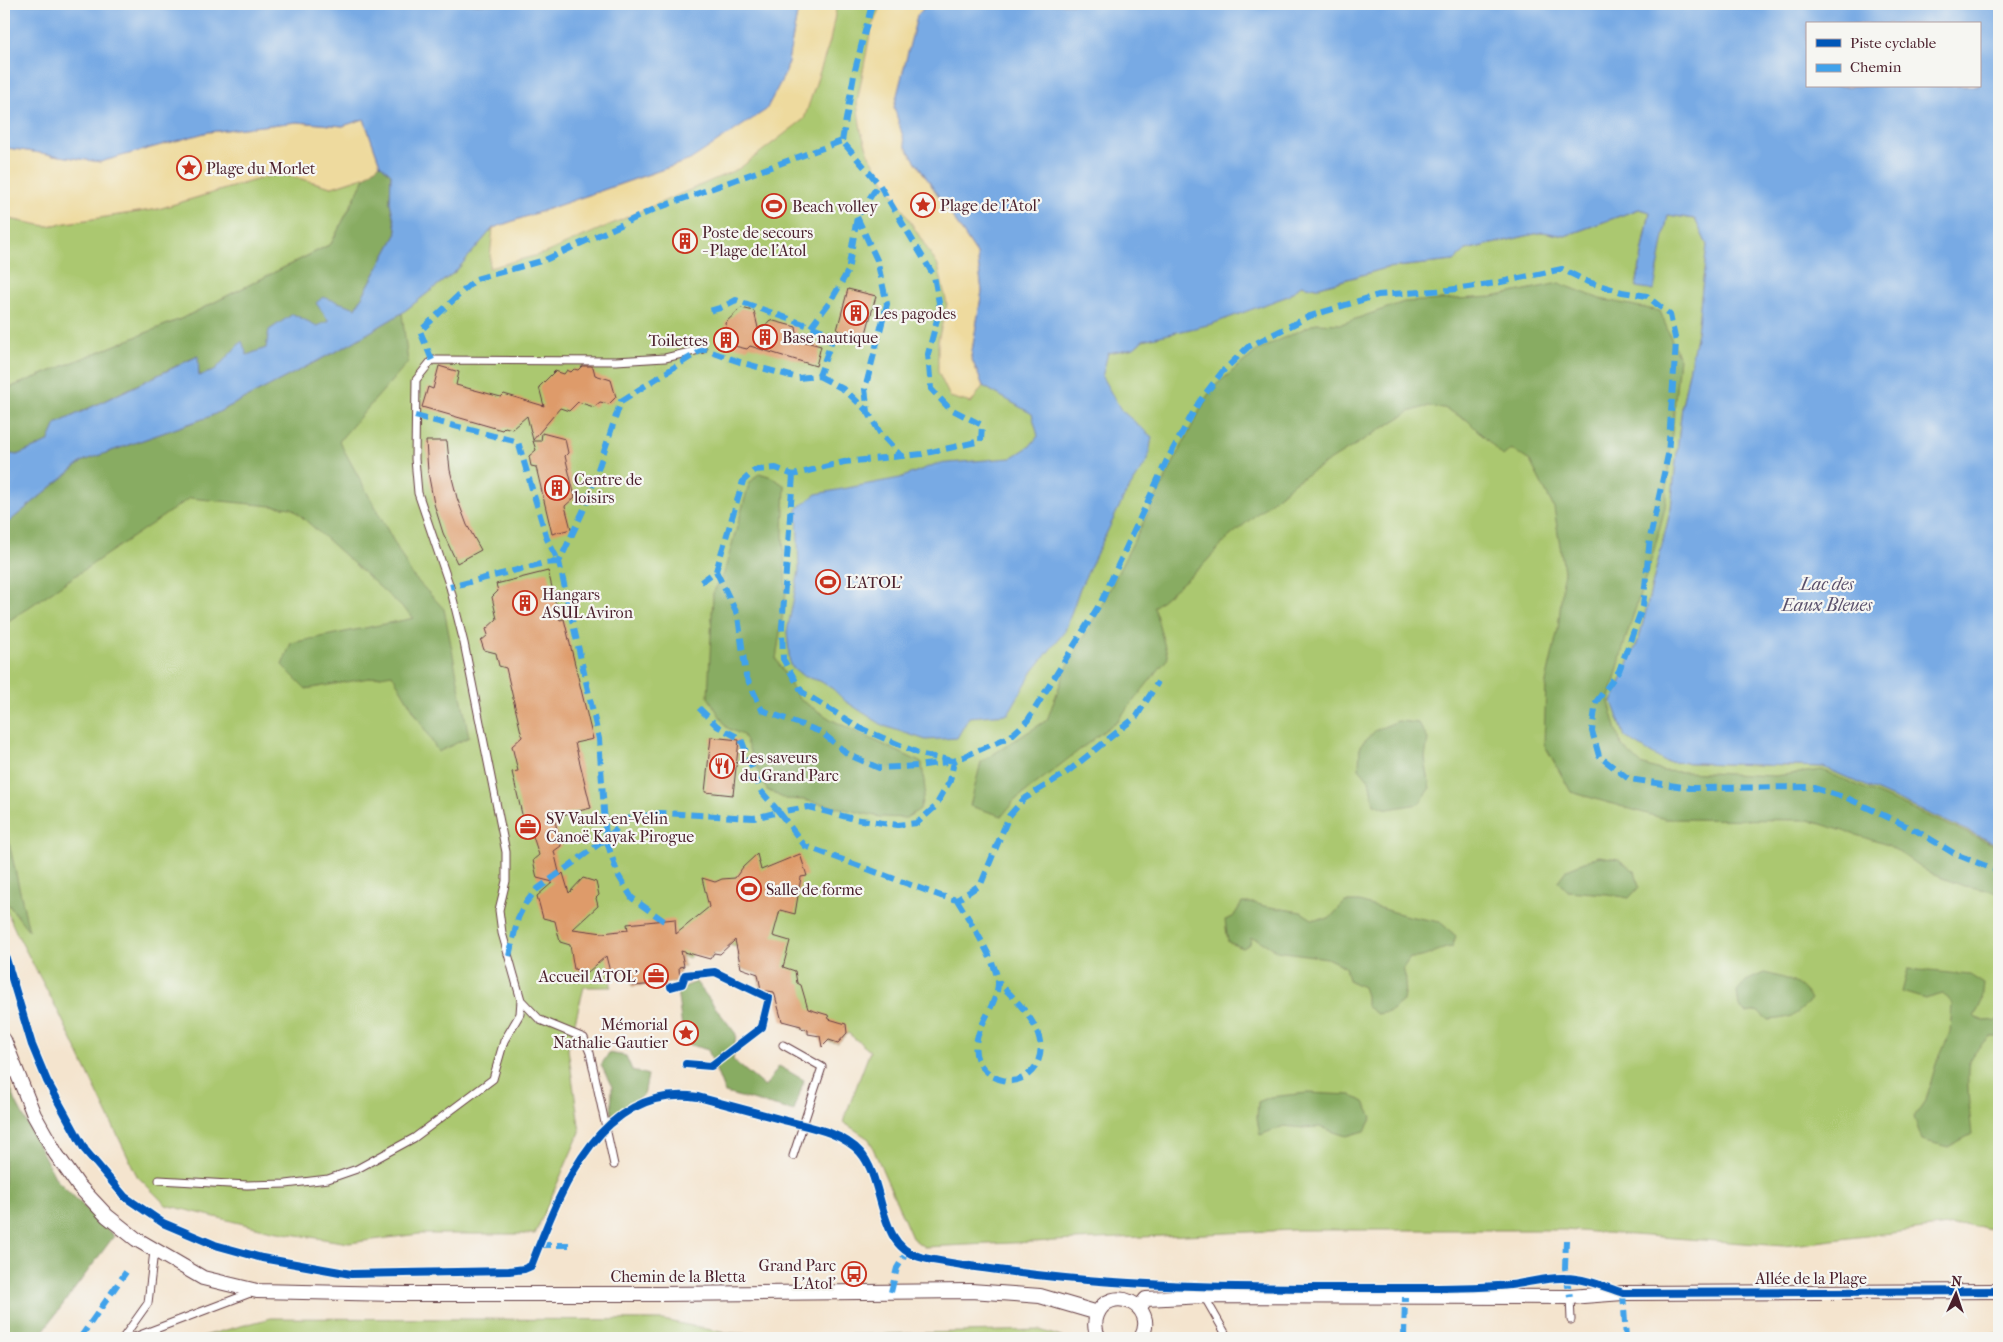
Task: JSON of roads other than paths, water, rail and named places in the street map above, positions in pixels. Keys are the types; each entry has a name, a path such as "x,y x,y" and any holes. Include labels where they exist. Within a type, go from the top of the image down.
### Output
{"street":[{"name":"Chemin de la Bletta","path":"4,1040 34,1115 56,1154 78,1185 106,1216 154,1251 203,1278 256,1291 396,1294 971,1291 1040,1296 1098,1313"},
{"name":"Allée de la Plage","path":"1139,1308 1146,1299 1204,1296 1570,1297 1633,1293 1999,1291"},
{"path":"1099,1338 1095,1328 1098,1313 1102,1306 1117,1299 1126,1300 1139,1308 1145,1322 1145,1329 1141,1338"}],"lane":[{"path":"159,1180 247,1185 286,1184 328,1179 358,1169 414,1138 493,1078 504,1041 520,1014 521,1000 502,933 499,910 506,881 506,852 464,643 449,579 418,493 415,459 416,380 432,360 616,361 665,358 703,349"},
{"path":"521,1000 540,1020 584,1038 590,1053 614,1165"},
{"path":"784,1045 822,1067 793,1156"},
{"path":"123,1338 148,1303 154,1251"},
{"path":"132,1338 256,1291"},
{"path":"1204,1296 1228,1338"},
{"path":"1570,1297 1571,1320"}],"water":[{"path":"4,4 799,4 786,72 766,110 690,160 493,228 456,271 402,313 350,344 211,416 83,461 4,526 4,453 17,455 48,442 56,424 198,356 199,376 214,371 242,341 247,355 266,348 269,330 293,314 317,326 329,321 316,303 323,297 356,308 397,233 390,202 391,174 380,164 364,119 343,126 297,122 208,132 100,162 7,148 4,145"},
{"name":"Lac des Eaux Bleues","path":"927,4 1999,4 1999,845 1823,767 1665,762 1625,737 1612,702 1639,639 1671,508 1682,406 1697,332 1707,245 1695,219 1668,215 1654,290 1636,287 1650,212 1639,209 1565,236 1543,232 1466,250 1454,261 1386,268 1316,288 1301,285 1288,296 1212,324 1143,340 1134,348 1108,353 1102,377 1121,410 1152,437 1148,460 1125,495 1080,588 1065,631 1033,671 1008,714 969,717 957,738 926,740 884,726 845,701 833,689 820,681 803,676 790,665 787,632 799,571 797,509 816,494 900,478 936,464 1011,458 1030,446 1038,436 1032,414 983,386 971,357 982,291 977,254 906,147 894,107 917,16"}],"place":[{"name":"Plage du Morlet","path":"189,168"},
{"name":"Plage de l'Atol'","path":"923,205"},
{"name":"Beach volley","path":"774,206"},
{"name":"Poste de secours - Plage de l'Atol","path":"685,241"},
{"name":"Les pagodes","path":"856,313"},
{"name":"Base nautique","path":"765,337"},
{"name":"Toilettes","path":"726,340"},
{"name":"Centre de loisirs","path":"557,488"},
{"name":"L'ATOL'","path":"828,582"},
{"name":"Hangars ASUL Aviron","path":"525,603"},
{"name":"Les saveurs du Grand Parc","path":"722,766"},
{"name":"SV Vaulx-en-Velin Canoë Kayak Pirogue","path":"528,827"},
{"name":"Salle de forme","path":"749,889"},
{"name":"Accueil ATOL'","path":"656,976"},
{"name":"Mémorial Nathalie-Gautier","path":"686,1033"},
{"name":"Grand Parc L'Atol'","path":"854,1274"}]}
